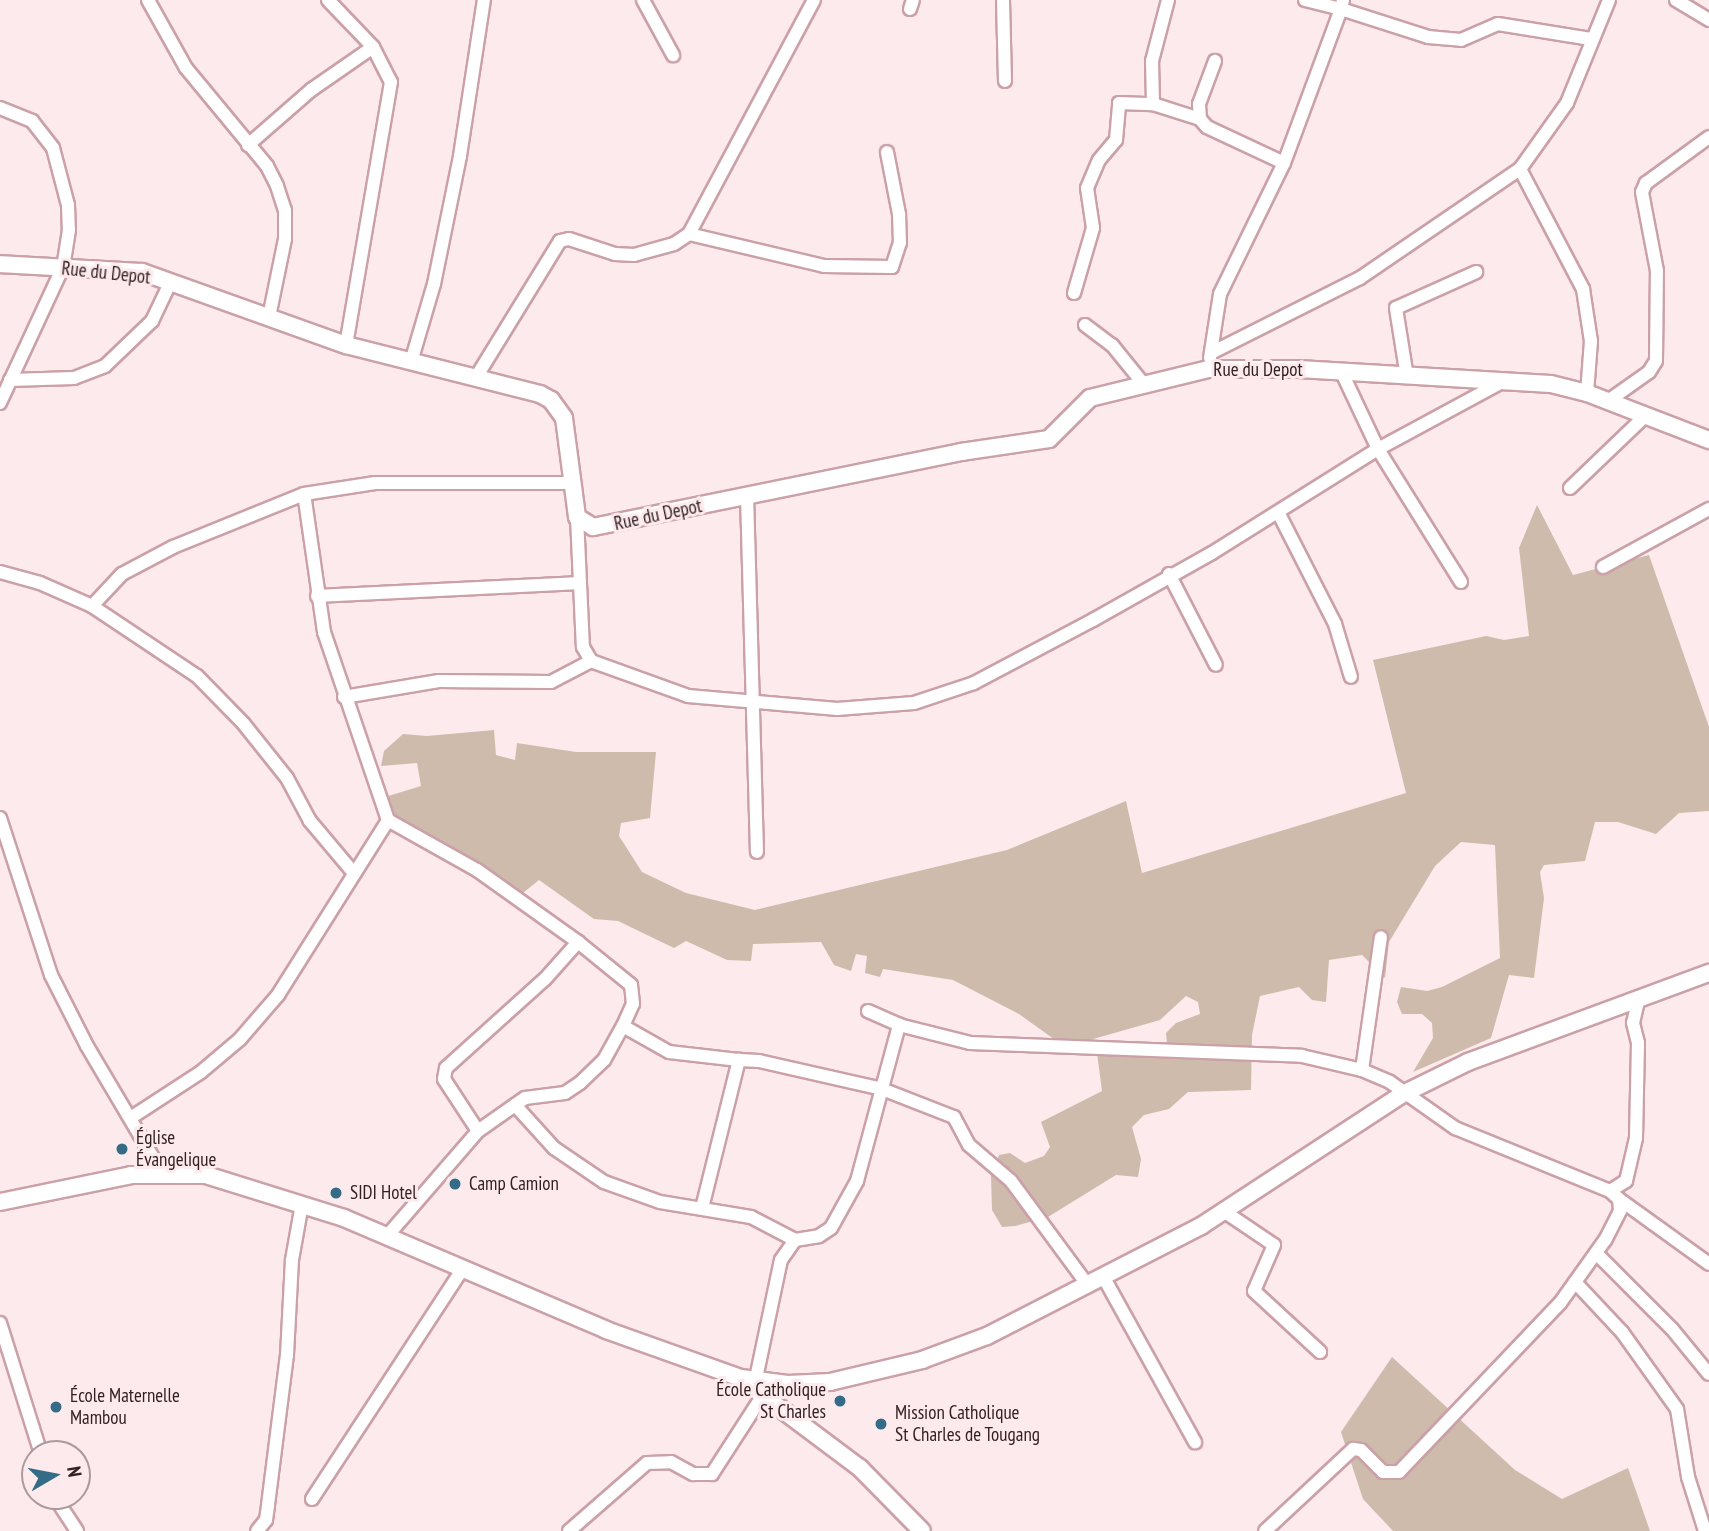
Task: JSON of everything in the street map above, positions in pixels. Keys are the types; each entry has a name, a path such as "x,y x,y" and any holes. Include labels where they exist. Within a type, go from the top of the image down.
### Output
{"street":[{"path":"148,0 186,68 267,166 285,210 281,270 269,317"},
{"path":"328,0 373,47 386,67 391,93 356,268 346,345"},
{"path":"411,362 434,284 460,156 484,0"},
{"path":"643,0 673,55"},
{"path":"475,379 560,241 569,239 615,254 634,255 674,244 690,234 814,0"},
{"path":"1003,0 1005,82"},
{"path":"1153,104 1152,61 1168,0"},
{"path":"1305,0 1342,4 1447,40 1461,40 1497,24 1591,39"},
{"path":"1209,361 1360,278 1520,170 1567,103 1609,0"},
{"path":"1676,0 1709,20"},
{"path":"1209,361 1220,294 1284,163 1342,4"},
{"path":"248,145 311,90 373,47"},
{"path":"1200,119 1199,104 1215,61"},
{"path":"1074,293 1093,228 1087,188 1099,160 1116,140 1117,107 1123,102 1153,104 1200,119 1208,127 1284,163"},
{"path":"0,108 32,121 58,157 68,205 63,267 0,403"},
{"path":"1608,401 1649,372 1656,361 1657,271 1642,192 1646,183 1709,137"},
{"path":"690,234 824,266 892,267 900,243 899,214 887,152"},
{"path":"1520,170 1583,289 1591,341 1587,393"},
{"name":"Rue du Depot","path":"0,264 142,272 346,345 551,400 564,418 578,517 593,527 747,495 1049,439 1090,398 1209,361 1342,373 1551,384 1587,393 1646,415 1705,443"},
{"path":"1407,377 1396,308 1476,272"},
{"path":"10,380 74,378 105,366 152,321 171,281"},
{"path":"1085,326 1112,345 1142,382"},
{"path":"1342,373 1378,450 1461,582"},
{"path":"578,517 583,647 591,661 688,696 753,704 837,709 914,703 974,682 1169,574 1278,512 1378,450 1502,382"},
{"path":"1570,488 1646,415"},
{"path":"92,606 122,574 163,552 304,494 375,483 574,483"},
{"path":"304,494 317,596 344,697 388,821 477,870 578,942 631,985 633,1004 604,1060 565,1093 525,1098 478,1131 388,1235"},
{"path":"747,495 757,852"},
{"path":"1603,567 1709,509"},
{"path":"1278,512 1335,624 1351,677"},
{"path":"0,572 40,583 92,606 216,692 286,778 310,821 354,872"},
{"path":"1169,574 1216,665"},
{"path":"317,596 580,583"},
{"path":"344,697 439,681 551,682 591,661"},
{"path":"0,818 51,975 87,1046 132,1117 162,1173"},
{"path":"132,1117 201,1072 240,1039 278,995 354,872 369,857 388,821"},
{"path":"1363,1070 1381,937"},
{"path":"478,1131 444,1079 446,1068 545,979 578,942"},
{"path":"753,1385 830,1382 922,1360 987,1336 1087,1284 1104,1278 1225,1212 1403,1094 1468,1062 1638,1001 1709,972"},
{"path":"1614,1195 1626,1181 1636,1138 1638,1042 1633,1023 1638,1001"},
{"path":"868,1011 900,1025 970,1043 1302,1056 1363,1070 1391,1082 1403,1094 1455,1128 1614,1195 1709,1264"},
{"path":"514,1105 554,1148 604,1182 660,1202 751,1217 795,1240 819,1236 831,1227 857,1181 900,1025"},
{"path":"623,1026 669,1052 739,1060 882,1089 954,1117 969,1145 1011,1181 1087,1284"},
{"path":"702,1208 739,1060"},
{"path":"0,1202 162,1173 206,1175 302,1203 388,1235 606,1330 753,1385 860,1468 922,1531"},
{"path":"1265,1531 1353,1449 1361,1450 1383,1472 1399,1472 1519,1350 1575,1282 1596,1253 1620,1211 1614,1195"},
{"path":"257,1531 266,1520 275,1424 287,1355 292,1260 302,1203"},
{"path":"1225,1212 1274,1245 1254,1291 1320,1352"},
{"path":"569,1531 648,1463 671,1462 692,1474 712,1474 753,1385 781,1260 795,1240"},
{"path":"1596,1253 1672,1329 1709,1374"},
{"path":"312,1499 464,1267"},
{"path":"1104,1278 1195,1442"},
{"path":"1575,1282 1622,1332 1677,1409 1688,1477 1705,1531"},
{"path":"0,1323 37,1440"},
{"path":"63,1510 77,1531"}],"shaded area":[{"path":"1537,505 1573,575 1649,555 1709,727 1709,811 1679,813 1656,834 1618,822 1595,822 1585,861 1544,865 1540,872 1544,898 1534,978 1509,975 1491,1038 1413,1072 1433,1038 1432,1023 1422,1014 1402,1014 1397,1002 1401,987 1427,991 1442,987 1500,958 1495,845 1461,842 1435,866 1389,942 1385,978 1362,955 1329,960 1326,1002 1312,1000 1299,987 1260,996 1252,1035 1251,1090 1188,1092 1169,1109 1144,1115 1132,1127 1141,1159 1138,1177 1116,1175 1048,1217 1015,1226 1002,1227 992,1210 991,1176 999,1155 1010,1153 1025,1163 1044,1156 1050,1147 1041,1122 1102,1091 1097,1053 1168,1053 1166,1033 1176,1023 1200,1014 1198,1002 1186,996 1160,1020 1065,1047 1019,1014 953,980 883,969 880,977 865,973 867,956 856,954 851,971 834,965 821,942 753,944 751,961 727,960 686,941 674,948 618,921 594,919 539,880 518,897 397,833 385,797 421,786 417,763 381,766 384,751 403,734 427,736 494,730 496,755 515,760 517,743 576,752 656,752 650,818 621,823 619,836 642,872 686,893 755,910 1007,850 1126,801 1142,873 1406,793 1373,660 1486,636 1504,640 1529,636 1519,548"},
{"path":"1392,1357 1515,1470 1562,1499 1628,1468 1650,1531 1393,1531 1363,1499 1341,1432"}],"place":[{"name":"Église Évangelique","path":"122,1149"},
{"name":"Camp Camion","path":"455,1184"},
{"name":"SIDI Hotel","path":"336,1193"},
{"name":"École Catholique St Charles","path":"840,1401"},
{"name":"École Maternelle Mambou","path":"56,1407"},
{"name":"Mission Catholique St Charles de Tougang","path":"881,1424"}]}
